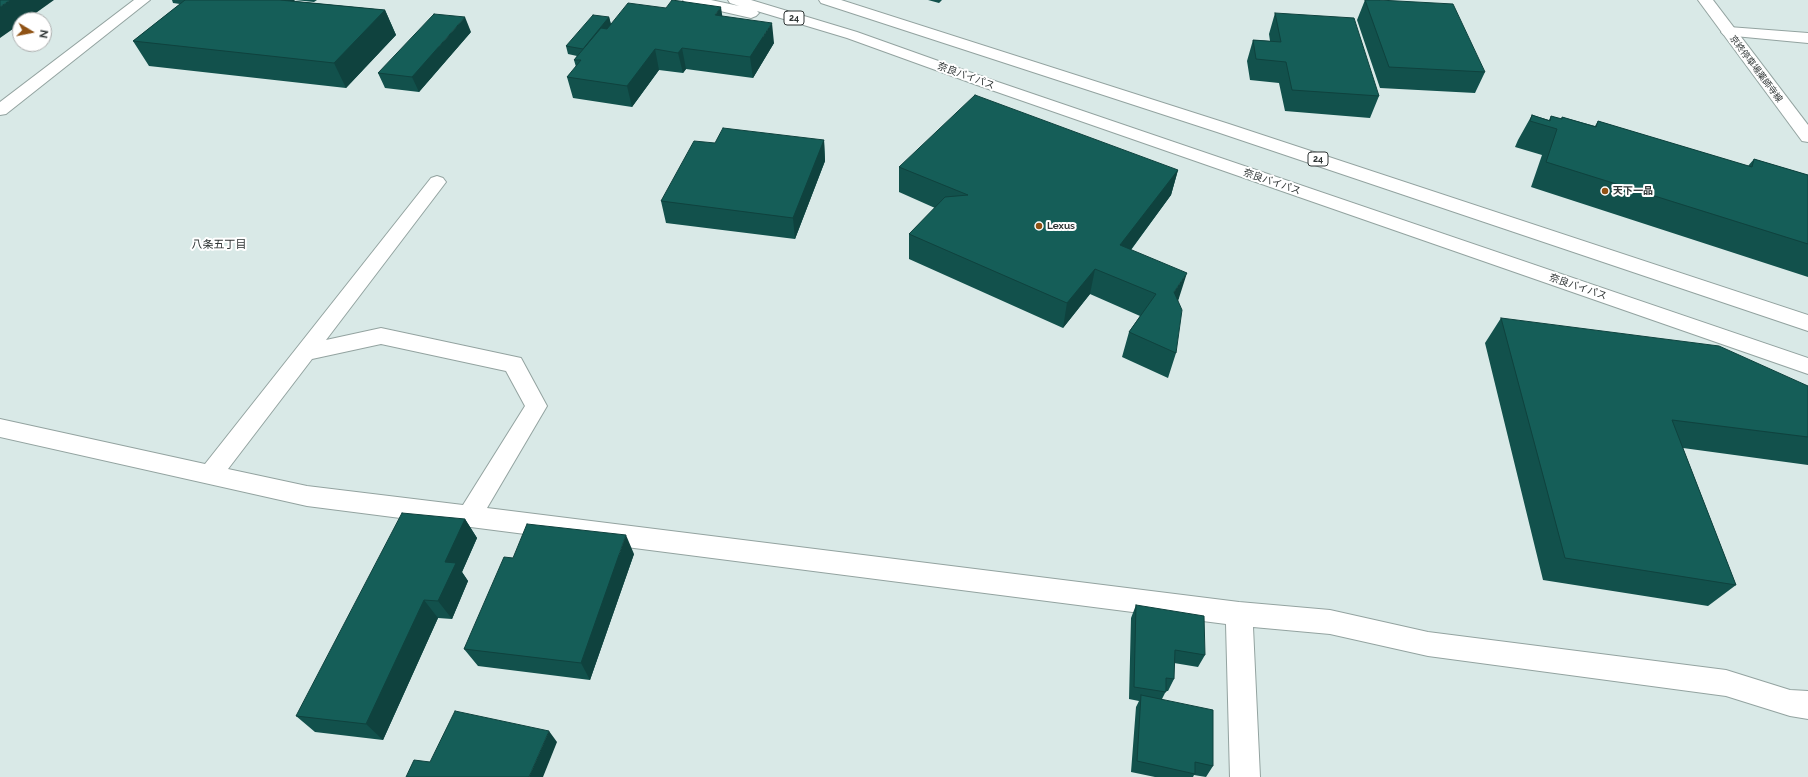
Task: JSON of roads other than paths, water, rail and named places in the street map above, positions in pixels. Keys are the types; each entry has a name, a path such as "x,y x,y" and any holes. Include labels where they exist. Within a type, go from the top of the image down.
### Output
{"main road":[{"path":"0,110 143,0"},
{"path":"690,0 852,35"},
{"name":"奈良バイパス","path":"735,0 852,35 1013,93 1808,366"},
{"name":"24","path":"826,0 1223,128 1808,323"},
{"name":"京終停車場薬師寺線","path":"1705,0 1808,137"},
{"path":"1729,32 1808,38"},
{"path":"211,474 437,182"},
{"path":"305,353 381,336 512,364 536,406 470,516"},
{"path":"0,428 307,496 1239,614 1330,622 1428,644 1726,683 1790,703 1808,705"},
{"path":"1239,614 1245,777"}],"place":[{"name":"天下一品","path":"1605,191"},
{"name":"Lexus","path":"1039,226"}],"district":[{"name":"八条五丁目","path":"219,245"}]}
